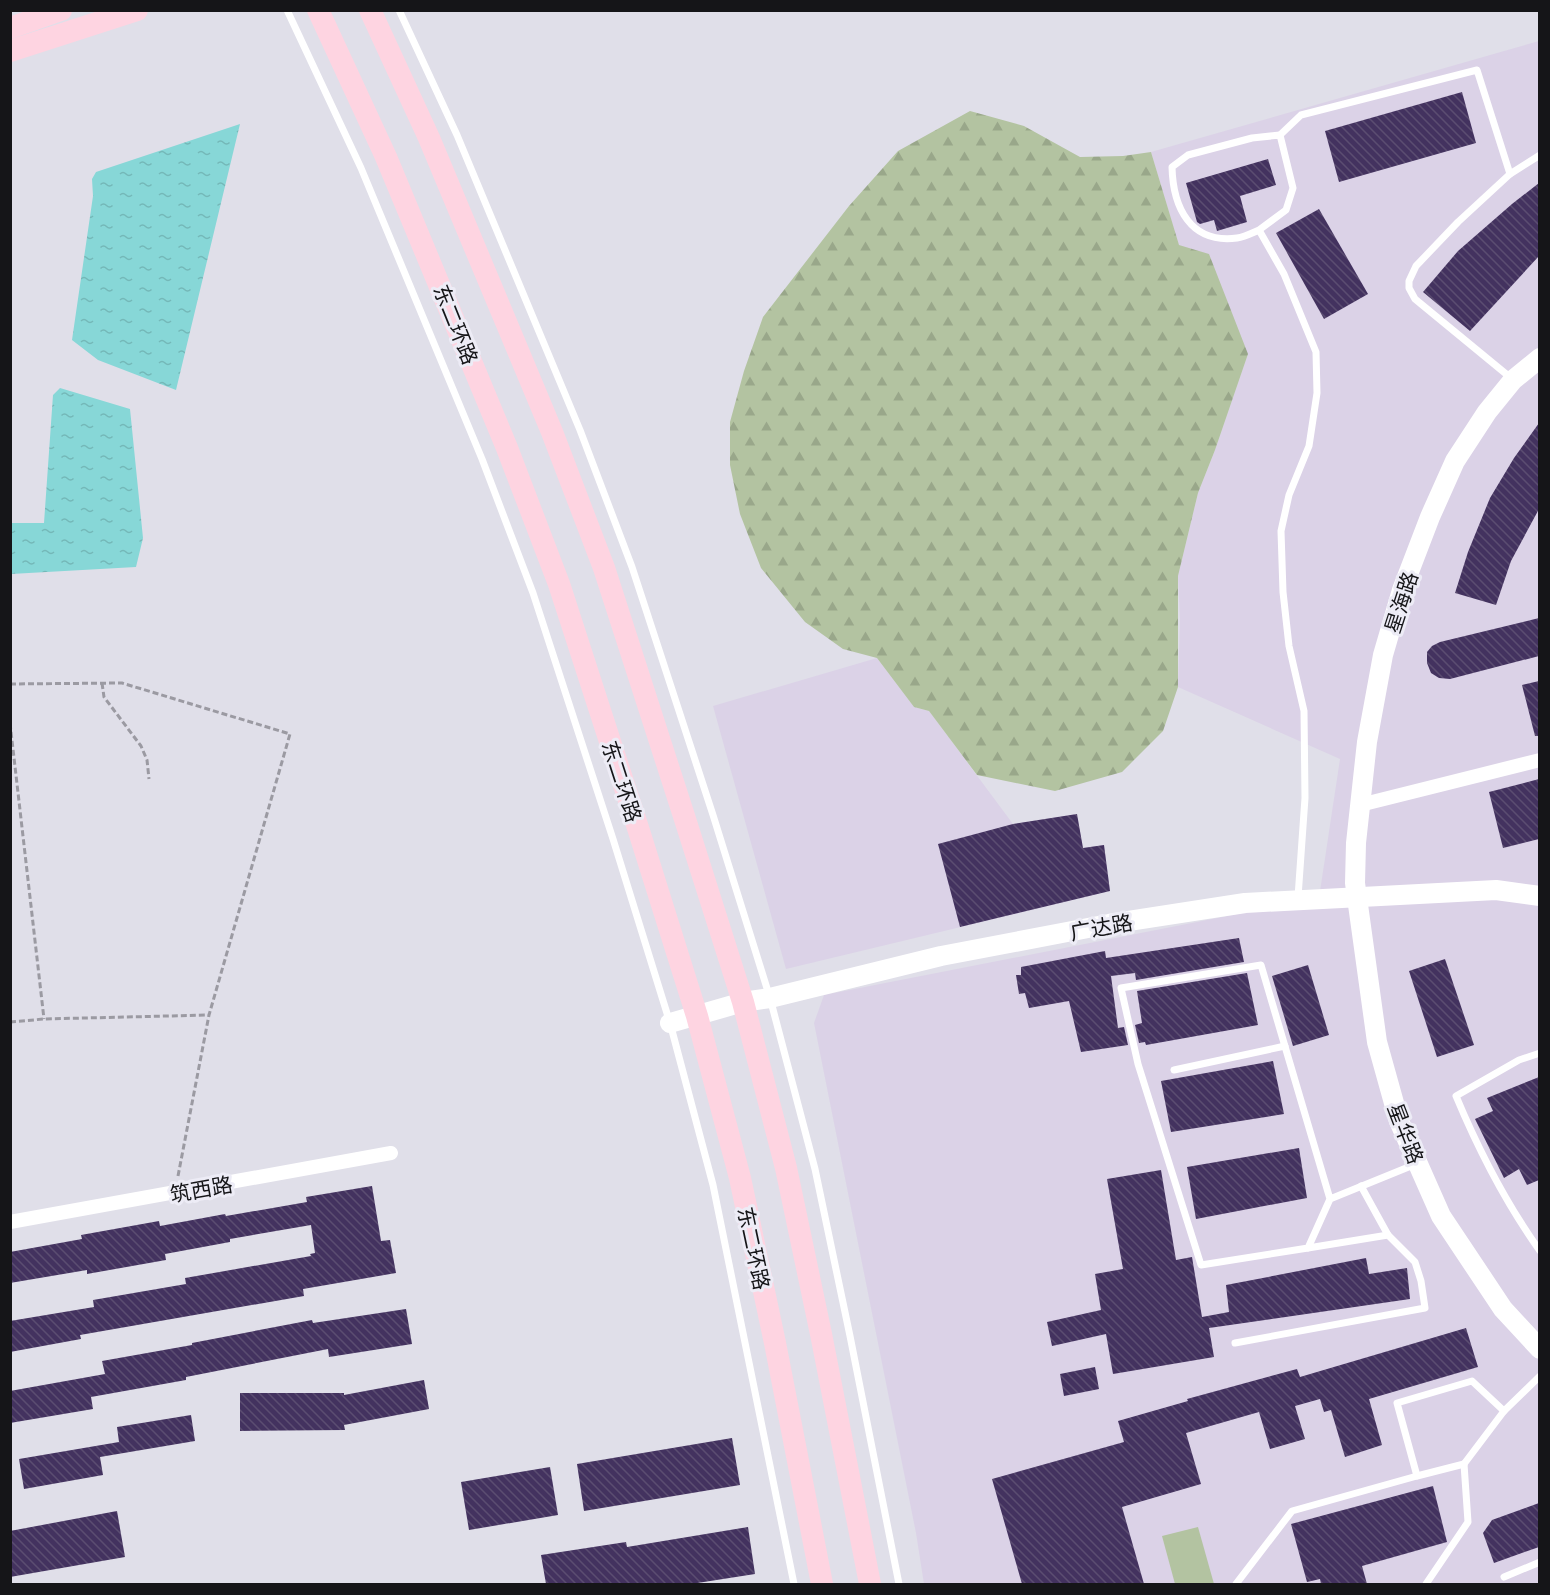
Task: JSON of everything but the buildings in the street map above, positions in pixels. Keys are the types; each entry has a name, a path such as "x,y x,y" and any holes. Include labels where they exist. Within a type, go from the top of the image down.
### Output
{"main road":[{"path":"10,28 61,10"},
{"path":"10,51 136,10"},
{"name":"东二环路","path":"318,10 391,168 515,469 559,584 698,1016 740,1178 822,1584"},
{"path":"370,10 429,138 552,432 607,580 743,1002 788,1179 870,1584"}],"street":[{"name":"星海路","path":"1356,890 1356,843 1367,742 1381,666 1402,590 1455,460 1487,412 1513,380 1539,358"},
{"path":"1360,805 1539,760"},
{"name":"广达路","path":"670,1023 743,1002 770,998 941,956 1098,926 1245,903 1298,900 1356,890 1496,890 1539,896"},
{"name":"星华路","path":"1356,890 1377,1042 1399,1121 1441,1216 1503,1309 1539,1349"},
{"name":"筑西路","path":"10,1222 391,1153"}],"lane":[{"path":"287,10 361,168 482,459 533,593 670,1023 713,1185 794,1584"},
{"path":"399,10 457,135 584,440 636,578 713,815 770,998 815,1169 898,1584"},
{"path":"1280,135 1293,188 1286,210 1259,230 1238,238 1220,238 1203,234 1191,226 1180,210 1173,189 1172,167 1188,155 1252,138 1280,135 1301,115 1477,70 1510,174"},
{"path":"1513,380 1422,306 1412,295 1409,285 1412,272 1421,260 1458,222 1510,174 1539,155"},
{"path":"1259,230 1284,274 1316,352 1317,393 1310,446 1289,495 1281,531 1283,592 1288,635 1304,711 1305,798 1298,900"},
{"path":"1308,1248 1330,1199 1262,965 1121,988 1138,1064 1201,1264 1308,1248 1389,1235"},
{"path":"1174,1070 1285,1046"},
{"path":"1539,1053 1519,1060 1456,1096 1479,1150 1516,1217 1539,1251"},
{"path":"1330,1199 1418,1164"},
{"path":"1235,1343 1425,1308 1421,1281 1415,1262 1389,1235 1361,1186"},
{"path":"1236,1584 1292,1510 1464,1464 1504,1411 1539,1376"},
{"path":"1417,1476 1397,1403 1472,1381 1504,1411"},
{"path":"1426,1584 1468,1522 1464,1464"},
{"path":"1504,1577 1539,1562"}],"path":[{"path":"102,683 104,697 141,746 147,760 149,779"},
{"path":"10,684 122,683 290,734 209,1015 178,1176"},
{"path":"10,723 44,1019"},
{"path":"10,1022 44,1019 209,1015"}],"shaded area":[{"path":"1539,41 1539,1584 924,1584 916,1533 814,1023 824,995 1319,898 1340,759 1178,687 1180,620 1178,576 1198,493 1248,354 1179,246 1151,152"},
{"path":"877,658 914,707 929,711 1013,824 1077,814 1083,848 1104,845 1110,891 786,969 713,706"}],"green space":[{"path":"970,111 1024,126 1080,157 1123,156 1151,152 1179,245 1209,254 1248,354 1198,493 1178,576 1178,687 1163,731 1122,772 1055,791 977,775 929,711 914,707 877,658 843,649 805,622 761,568 740,514 730,465 730,422 744,371 763,317 849,206 898,151"},
{"path":"1198,1527 1214,1584 1175,1584 1162,1536"}],"water":[{"path":"240,124 176,390 98,360 72,340 93,196 92,179 96,172"},
{"path":"60,388 130,409 143,538 136,567 11,574 11,523 44,523 53,395"}]}
